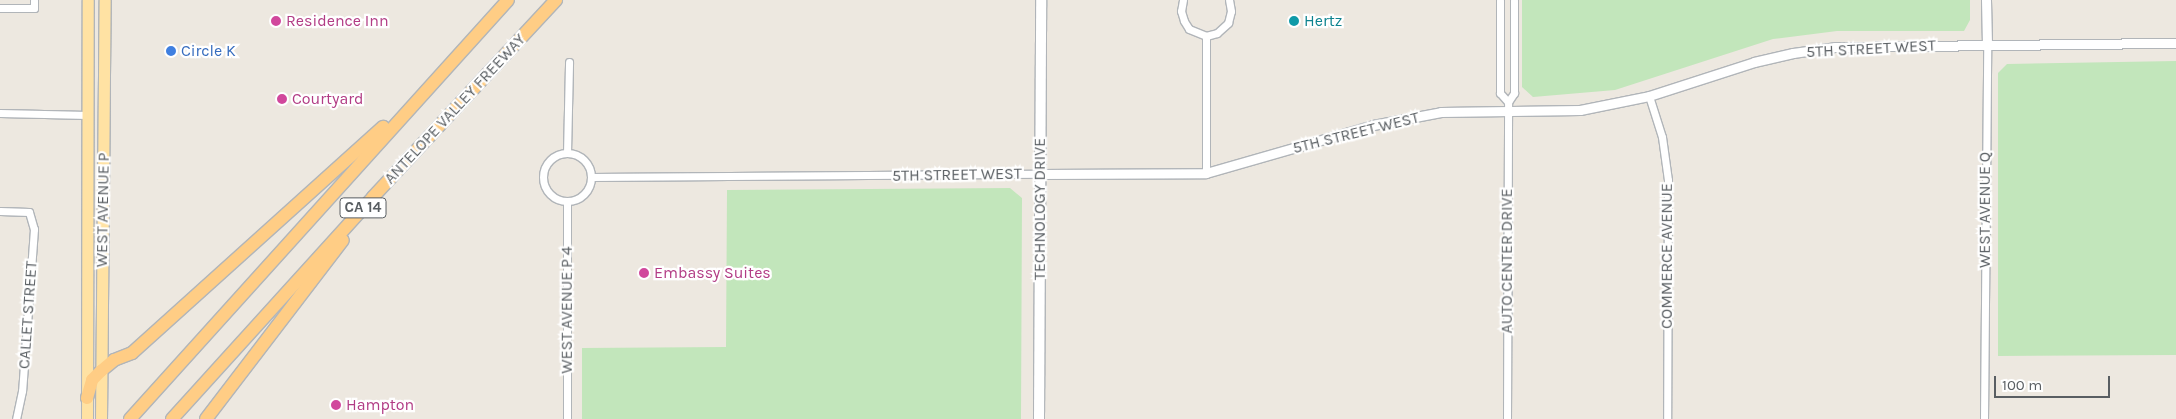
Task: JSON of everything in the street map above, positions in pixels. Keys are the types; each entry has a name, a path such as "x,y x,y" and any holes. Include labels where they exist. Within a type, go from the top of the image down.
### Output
{"highway":[{"name":"ANTELOPE VALLEY FREEWAY","path":"130,419 508,0"},
{"name":"ANTELOPE VALLEY FREEWAY","path":"172,419 556,0"},
{"path":"86,398 92,380 101,371 114,360 132,353 388,122 413,104"},
{"path":"206,419 331,257 373,198"}],"main road":[{"name":"WEST AVENUE P","path":"87,419 88,0"},
{"name":"WEST AVENUE P","path":"101,419 105,0"},
{"name":"TECHNOLOGY DRIVE","path":"1039,419 1041,0"}],"street":[{"path":"0,8 34,8 34,0"},
{"path":"1184,0 1181,11 1188,29 1206,36 1217,33 1228,23 1231,11 1229,0"},
{"name":"AUTO CENTER DRIVE","path":"1500,0 1500,93 1508,102"},
{"name":"AUTO CENTER DRIVE","path":"1507,419 1508,102 1514,93 1514,0"},
{"name":"WEST AVENUE Q","path":"1984,419 1986,0"},
{"path":"1206,36 1206,173"},
{"name":"5TH STREET WEST","path":"591,177 1206,173 1374,125 1441,112 1580,110 1648,96 1754,62 1793,53 1834,47 2176,43"},
{"path":"567,153 568,62"},
{"name":"COMMERCE AVENUE","path":"1648,96 1662,137 1668,180 1667,419"},
{"path":"0,113 88,116"},
{"path":"567,153 581,157 587,163 591,177 586,192 579,198 568,201 553,196 547,190 544,174 551,159 567,153"},
{"name":"WEST AVENUE P 4","path":"567,419 568,201"},
{"name":"CALLET STREET","path":"0,211 29,212 34,229 22,391 16,419"}],"green space":[{"path":"1522,0 1970,0 1970,20 1964,31 1837,31 1773,39 1615,90 1533,97 1522,87"},
{"path":"2176,61 2176,355 1998,356 1998,73 2007,64"},
{"path":"1010,188 1022,198 1021,419 582,419 582,348 726,347 727,190"}],"place":[{"name":"Residence Inn","path":"276,21"},
{"name":"Hertz","path":"1294,21"},
{"name":"Circle K","path":"171,51"},
{"name":"Courtyard","path":"282,99"},
{"name":"Embassy Suites","path":"644,273"},
{"name":"Hampton","path":"336,405"}]}
